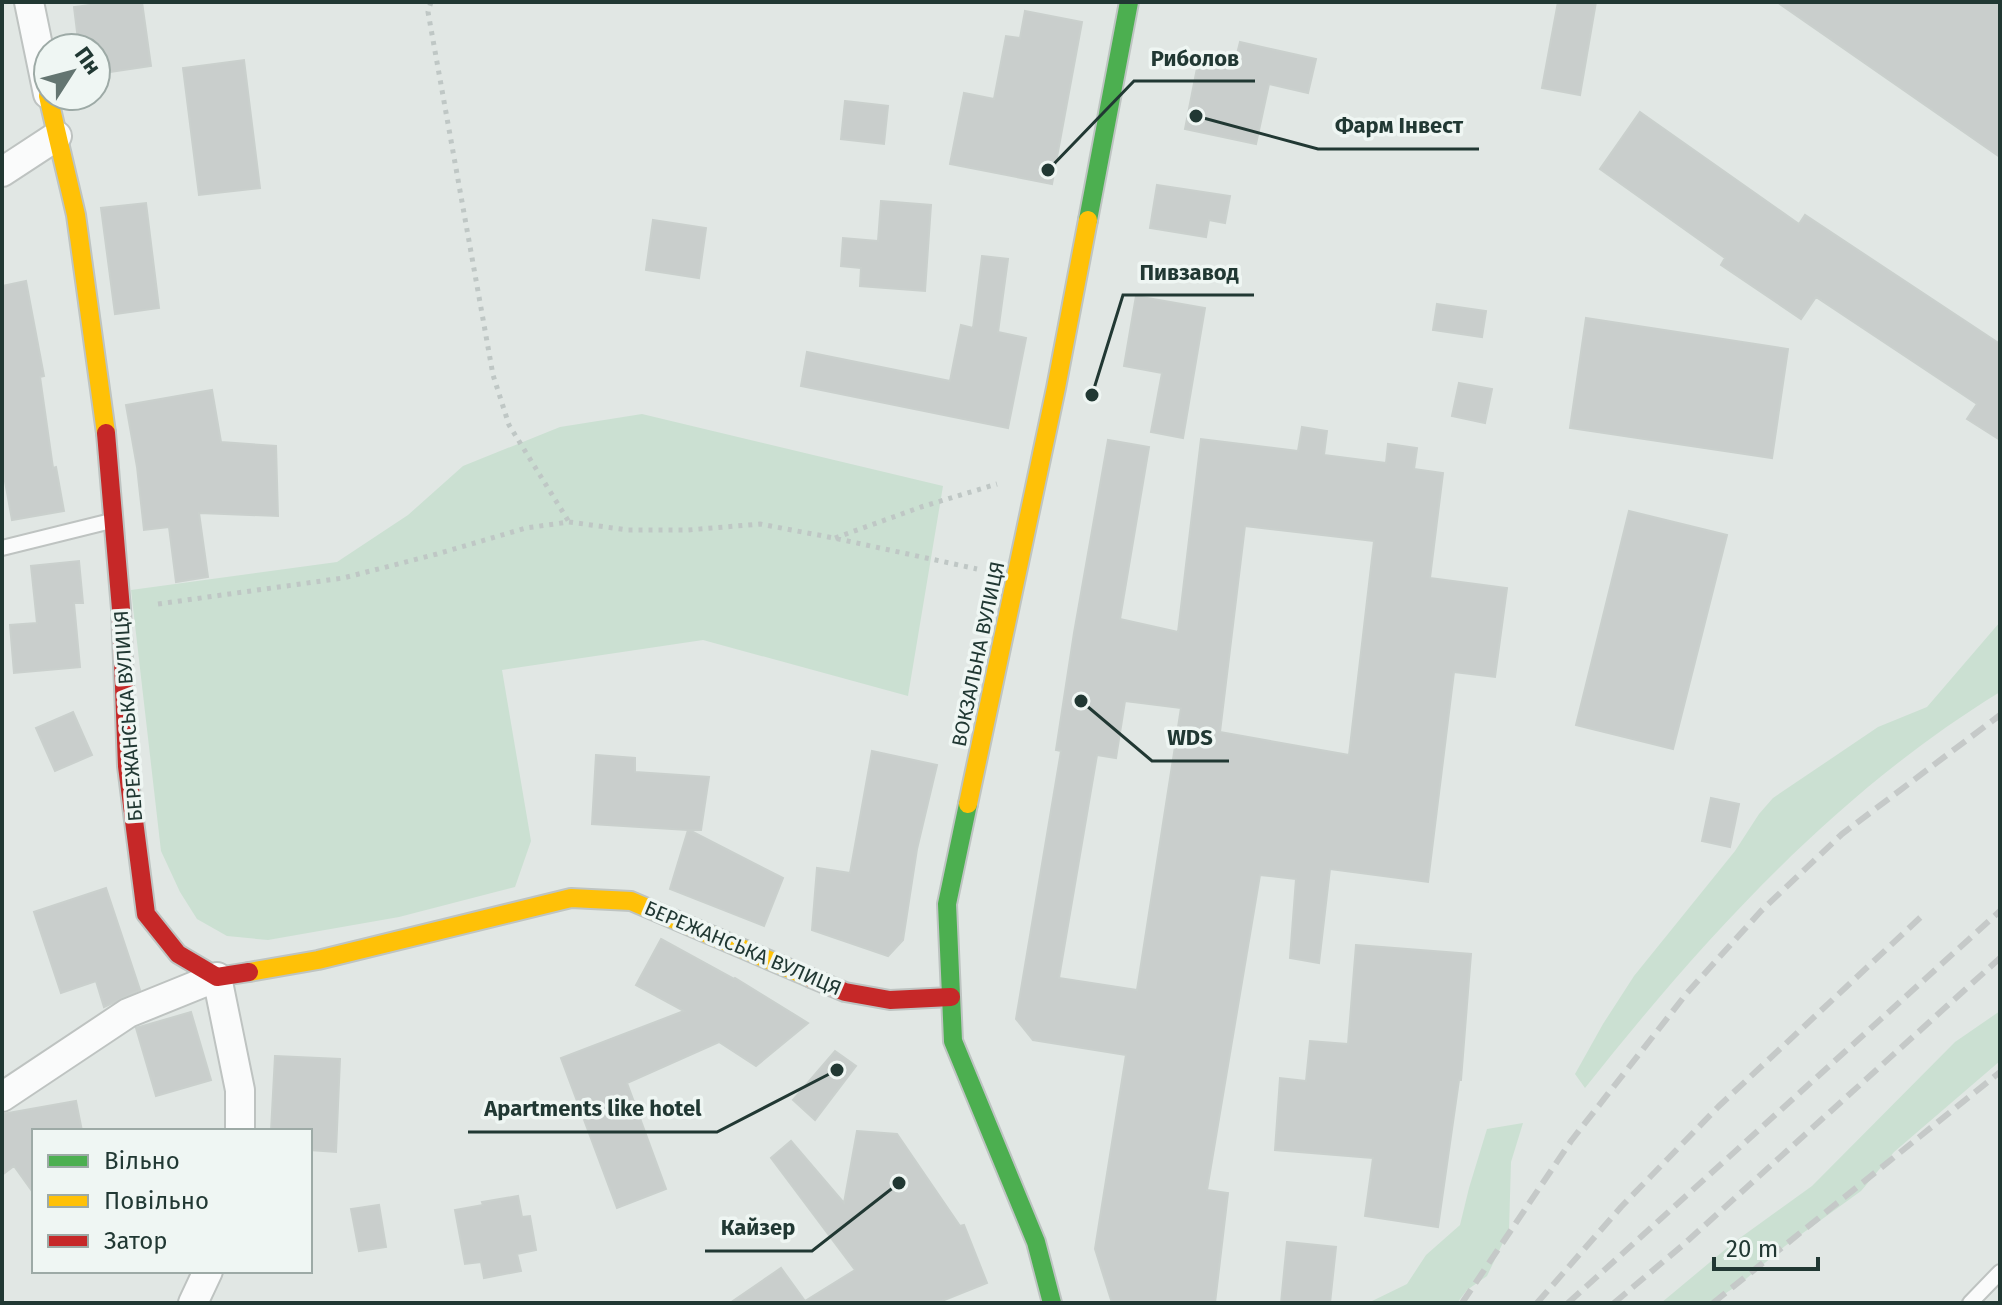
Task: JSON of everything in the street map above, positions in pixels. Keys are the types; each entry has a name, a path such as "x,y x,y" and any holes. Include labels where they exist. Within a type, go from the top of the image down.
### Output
{"street":[{"name":"БЕРЕЖАНСЬКА ВУЛИЦЯ","path":"29,2 35,32"},
{"name":"ВОКЗАЛЬНА ВУЛИЦЯ","path":"1052,1303 1036,1242 953,1041 947,904 1056,388 1129,2"},
{"name":"БЕРЕЖАНСЬКА ВУЛИЦЯ","path":"52,112 76,215 106,428 121,609 127,766 146,914 178,954 217,977 318,960 571,898 631,901 845,992 890,1000 951,997"},
{"path":"2,172 57,136"},
{"path":"2,1097 128,1013 217,977 240,1090 240,1129"}],"lane":[{"path":"2,548 115,520"},
{"path":"1970,1303 2000,1272"}],"path":[{"path":"431,2 428,12 493,375 509,425 569,522"},
{"path":"834,538 921,507 1012,480"},
{"path":"121,609 343,578 526,528 569,522 628,530 688,530 760,524 978,570"}],"green space":[{"path":"642,414 943,486 908,696 703,640 502,670 531,841 515,887 399,917 268,940 227,936 197,919 161,851 131,590 337,562 408,515 463,466 560,427"},
{"path":"2000,622 2000,692 1882,775 1775,872 1677,977 1585,1088 1575,1074 1634,976 1735,851 1773,798 1878,727 1927,707"},
{"path":"2000,1011 2000,1061 1894,1152 1861,1191 1711,1303 1661,1303 1733,1243 1812,1186 1955,1042"},
{"path":"1523,1123 1511,1162 1509,1230 1487,1276 1467,1290 1457,1303 1368,1303 1407,1284 1426,1255 1460,1225 1487,1129"}],"building":[{"path":"142,2 151,66 112,72 112,32 77,32 74,7"},
{"path":"1558,2 1596,2 1580,95 1542,88"},
{"path":"1777,2 2000,2 2000,157"},
{"path":"1025,11 1082,22 1052,184 950,164 964,93 994,99 1006,36 1020,38"},
{"path":"1240,42 1316,59 1308,93 1269,84 1256,144 1185,129 1199,58 1234,66"},
{"path":"244,60 260,188 199,195 183,68"},
{"path":"845,101 888,106 884,144 841,139"},
{"path":"1640,112 1799,224 1805,215 2000,344 2000,440 1967,419 1977,404 1816,297 1801,319 1721,265 1725,258 1600,169"},
{"path":"1157,185 1230,196 1225,223 1209,220 1206,237 1150,228"},
{"path":"881,201 931,205 925,291 860,286 861,268 841,266 843,238 878,241"},
{"path":"146,203 159,308 115,314 101,208"},
{"path":"653,220 706,228 699,278 646,270"},
{"path":"982,256 1008,259 998,332 1026,338 1008,428 801,386 807,352 950,381 961,325 973,328"},
{"path":"26,281 44,376 40,377 53,468 56,467 64,511 12,520 2,465 2,286"},
{"path":"1136,296 1205,308 1183,438 1151,432 1162,373 1124,366"},
{"path":"1437,304 1486,311 1482,337 1433,330"},
{"path":"1586,318 1788,349 1772,458 1570,428"},
{"path":"1459,383 1492,389 1485,423 1452,416"},
{"path":"212,390 221,442 276,446 278,516 199,513 208,577 176,582 169,527 144,530 126,405"},
{"path":"1302,427 1327,431 1324,455 1386,463 1388,444 1417,448 1414,469 1443,473 1430,578 1507,588 1495,677 1454,672 1428,882 1330,869 1319,963 1290,958 1296,879 1260,875 1207,1190 1228,1193 1215,1303 1112,1303 1095,1249 1126,1055 1033,1040 1016,1019 1061,751 1056,750 1074,633 1108,440 1149,447 1120,619 1178,632 1201,439 1298,451","holes":["1245,526 1374,541 1349,755 1220,732","1125,701 1181,708 1137,990 1059,978 1097,755 1116,758"]},
{"path":"1629,511 1727,535 1673,749 1576,725"},
{"path":"79,561 83,603 74,603 80,667 14,673 10,625 37,623 31,566"},
{"path":"73,712 92,755 55,771 36,728"},
{"path":"872,751 937,765 917,849 903,940 888,956 812,930 817,868 850,873"},
{"path":"596,755 635,758 635,772 709,777 701,830 689,830 783,878 764,926 670,889 688,830 592,824"},
{"path":"1711,798 1739,804 1730,847 1702,841"},
{"path":"106,888 140,990 104,1007 96,981 61,993 34,912"},
{"path":"661,939 735,978 808,1023 756,1066 719,1042 627,1083 666,1189 617,1208 561,1058 684,1011 636,985"},
{"path":"1356,945 1471,954 1461,1080 1438,1227 1365,1216 1373,1158 1275,1150 1280,1078 1306,1081 1310,1041 1348,1044"},
{"path":"191,1012 211,1080 156,1096 136,1028"},
{"path":"835,1051 856,1066 815,1120 793,1100"},
{"path":"275,1056 340,1059 336,1152 312,1150 312,1129 271,1129"},
{"path":"76,1101 82,1129 32,1129 32,1191 14,1166 2,1175 2,1114"},
{"path":"857,1131 897,1134 960,1226 964,1225 987,1283 937,1303 730,1303 781,1268 805,1301 855,1270 771,1158 791,1141 844,1203"},
{"path":"518,1196 522,1217 530,1216 536,1250 517,1254 521,1271 484,1278 481,1262 465,1264 455,1210"},
{"path":"379,1205 386,1247 359,1251 351,1209"},
{"path":"1287,1242 1336,1247 1330,1303 1281,1303"}],"railway":[{"path":"1462,1303 1571,1141 1687,993 1761,911 1842,834 2000,715"},
{"path":"1568,1303 2000,911"},
{"path":"1537,1303 1621,1207 1718,1107 1923,915"},
{"path":"1614,1303 1683,1245 2000,958"},
{"path":"1713,1303 2000,1072"}],"traffic: fast":[{"path":"1088,220 1129,2"},
{"path":"968,804 947,904 953,1041 1036,1242 1052,1303"}],"traffic: slow":[{"path":"52,112 76,215 106,433"},
{"path":"968,804 1056,388 1088,220"},
{"path":"249,972 318,960 571,898 631,901 811,978"}],"traffic: jam":[{"path":"106,433 121,609 127,766 146,914 178,954 217,977 249,972"},
{"path":"811,978 845,992 890,1000 951,997"}],"place":[{"name":"Фарм Інвест","path":"1196,116"},
{"name":"Риболов","path":"1048,170"},
{"name":"Пивзавод","path":"1092,395"},
{"name":"WDS","path":"1081,701"},
{"name":"Apartments like hotel","path":"837,1070"},
{"name":"Кайзер","path":"899,1183"}]}
